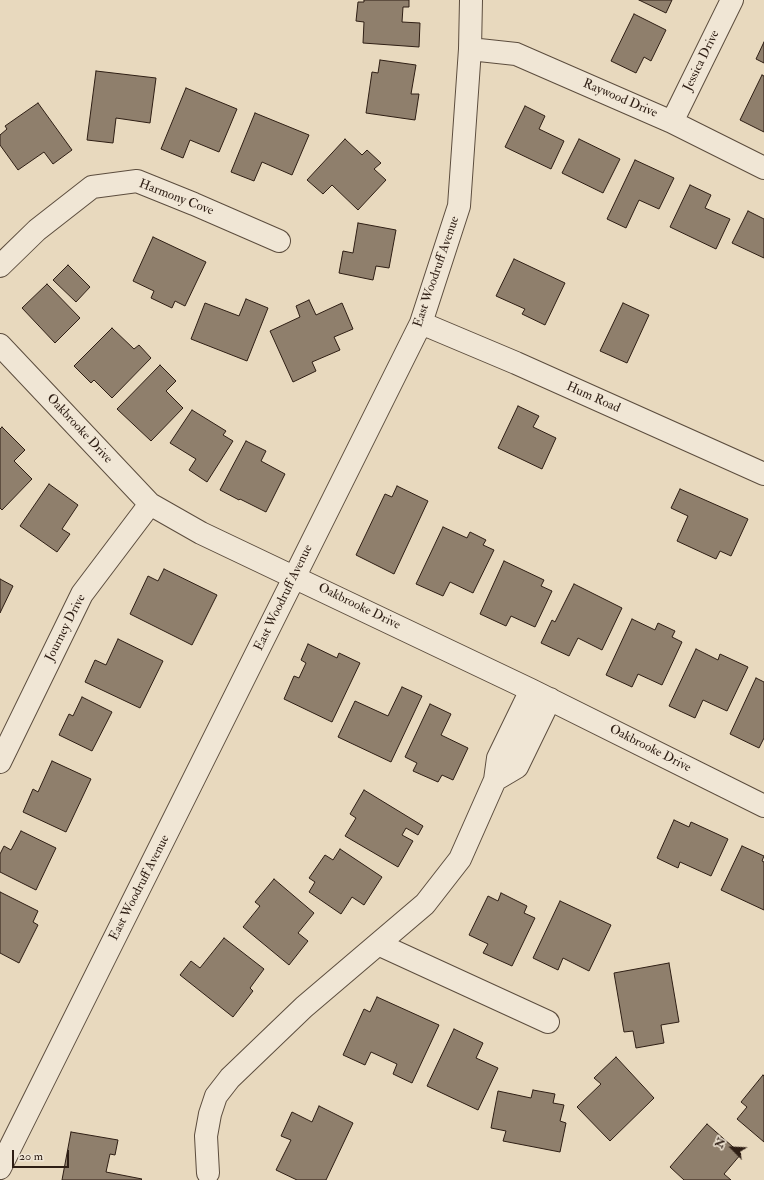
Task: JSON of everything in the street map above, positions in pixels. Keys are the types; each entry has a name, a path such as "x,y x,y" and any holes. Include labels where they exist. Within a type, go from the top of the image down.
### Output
{"street":[{"name":"East Woodruff Avenue","path":"0,1168 422,323 459,206 470,49 471,0"},
{"name":"Jessica Drive","path":"672,122 732,0"},
{"name":"Raywood Drive","path":"470,49 516,54 672,122 764,168"},
{"name":"Harmony Cove","path":"0,266 37,230 92,187 137,181 279,241"},
{"name":"Hum Road","path":"422,323 516,363 764,474"},
{"name":"Oakbrooke Drive","path":"0,345 150,504 201,533 550,699 764,806"},
{"name":"Journey Drive","path":"0,762 82,594 150,504"},
{"path":"208,1173 206,1136 210,1114 216,1096 230,1078 304,1007 425,904 460,859 495,780 498,758 531,690"},
{"path":"495,780 517,767 550,699"},
{"path":"503,747 522,757"},
{"path":"378,944 548,1022"}],"building":[{"path":"364,0 409,0 409,7 403,7 402,22 420,23 419,47 363,43 364,22 356,21 358,2 364,2"},
{"path":"639,0 672,0 666,13"},
{"path":"634,14 666,30 651,61 644,57 636,73 611,61"},
{"path":"764,42 764,63 756,59"},
{"path":"380,60 416,65 411,94 419,94 415,120 366,113 372,72 378,73"},
{"path":"96,71 156,78 150,123 116,118 113,143 87,140"},
{"path":"762,75 764,76 764,132 740,120"},
{"path":"186,88 237,109 219,152 190,140 183,158 161,149"},
{"path":"38,103 72,150 53,164 44,152 18,170 0,145 0,135 7,129 5,126"},
{"path":"525,106 545,116 539,129 564,141 551,169 505,147"},
{"path":"255,113 309,135 292,175 262,162 254,181 231,172"},
{"path":"345,139 362,155 367,150 381,163 374,169 386,180 358,210 332,185 323,194 307,180"},
{"path":"579,139 620,159 603,193 562,173"},
{"path":"635,160 674,178 659,209 639,200 626,228 607,219"},
{"path":"690,185 711,195 705,208 730,219 716,249 670,227"},
{"path":"748,211 764,219 764,258 732,243"},
{"path":"358,223 396,230 389,268 376,266 373,280 339,273 343,251 353,253"},
{"path":"153,237 206,262 185,306 175,301 172,308 151,298 154,291 133,281"},
{"path":"514,259 565,283 545,325 522,314 525,309 496,296"},
{"path":"68,265 90,287 76,302 53,280"},
{"path":"47,284 80,318 55,343 22,308"},
{"path":"246,299 268,308 247,361 191,339 205,303 239,316"},
{"path":"309,300 316,315 342,303 353,329 334,337 340,350 312,362 316,371 293,382 270,331 300,317 296,306"},
{"path":"623,303 649,315 627,363 600,351"},
{"path":"112,328 134,349 139,345 151,358 112,398 94,380 91,383 74,366"},
{"path":"160,365 176,381 166,391 183,408 151,441 117,409"},
{"path":"518,406 539,416 533,427 556,438 542,469 498,448"},
{"path":"192,410 226,431 223,435 233,441 207,482 189,470 196,459 170,443"},
{"path":"2,427 25,450 14,461 32,479 2,510 0,508 0,429"},
{"path":"246,441 266,451 261,461 285,474 266,512 220,490"},
{"path":"49,484 78,505 62,529 70,534 57,552 20,526"},
{"path":"397,486 428,501 394,574 356,555 385,494 392,497"},
{"path":"680,489 748,519 731,556 720,551 716,559 677,541 688,516 671,508"},
{"path":"443,527 467,538 470,532 486,540 483,545 494,550 473,593 450,582 443,596 416,584"},
{"path":"504,561 544,580 541,586 552,591 535,627 511,616 506,626 480,614"},
{"path":"164,569 217,595 192,645 130,614 148,576 158,581"},
{"path":"0,579 13,586 0,613"},
{"path":"574,584 622,608 602,650 578,638 569,656 541,643 552,620 555,622"},
{"path":"632,619 655,630 658,623 675,631 672,637 682,642 662,685 638,674 632,687 606,675"},
{"path":"118,639 163,661 140,708 85,682 95,660 106,665"},
{"path":"308,644 337,658 339,653 360,663 332,722 284,699 294,676 299,678 306,663 301,660"},
{"path":"696,649 718,660 720,654 748,667 727,711 703,700 695,718 669,706"},
{"path":"756,678 764,682 764,738 759,748 730,734"},
{"path":"402,687 422,696 391,762 338,737 355,701 388,716"},
{"path":"82,697 112,712 92,751 59,735 69,714 73,716"},
{"path":"430,704 451,714 441,735 468,748 453,780 442,775 438,782 413,771 417,763 405,757"},
{"path":"52,761 91,779 66,832 23,812 33,789 38,792"},
{"path":"364,790 423,826 418,835 406,828 402,835 413,841 398,867 345,836 356,818 350,814"},
{"path":"674,820 689,827 691,822 728,839 711,876 680,862 678,868 657,858"},
{"path":"21,831 56,848 36,890 0,872 0,854 4,846 11,850"},
{"path":"742,846 764,856 762,861 764,862 764,910 721,890"},
{"path":"340,849 382,877 364,905 352,897 341,914 309,892 315,882 309,878 325,855 333,860"},
{"path":"274,879 314,913 298,933 308,941 289,965 243,927 260,906 255,902"},
{"path":"0,892 38,911 33,922 38,925 19,963 0,953"},
{"path":"501,893 527,906 524,913 535,918 512,966 483,953 488,944 469,935 488,896 498,901"},
{"path":"560,901 611,925 589,971 563,958 558,970 533,958"},
{"path":"224,938 264,969 250,988 253,991 233,1017 180,975 191,961 200,968"},
{"path":"669,963 679,1022 661,1025 664,1043 636,1048 633,1031 624,1032 614,973"},
{"path":"377,997 439,1025 412,1083 393,1074 397,1064 371,1052 365,1065 343,1055 364,1009 370,1012"},
{"path":"454,1029 483,1043 476,1058 498,1068 478,1110 427,1086"},
{"path":"616,1057 654,1098 610,1141 577,1107 601,1084 594,1078"},
{"path":"763,1075 764,1142 737,1119 747,1107 741,1102"},
{"path":"533,1090 555,1094 553,1103 564,1105 560,1121 566,1123 560,1152 503,1141 506,1131 491,1128 498,1091 531,1098"},
{"path":"319,1106 353,1123 326,1180 297,1180 276,1170 291,1140 281,1136 292,1112 312,1122"},
{"path":"707,1124 741,1154 724,1174 731,1180 684,1180 670,1167"},
{"path":"71,1132 118,1140 115,1155 110,1154 106,1172 142,1179 62,1180"}]}
